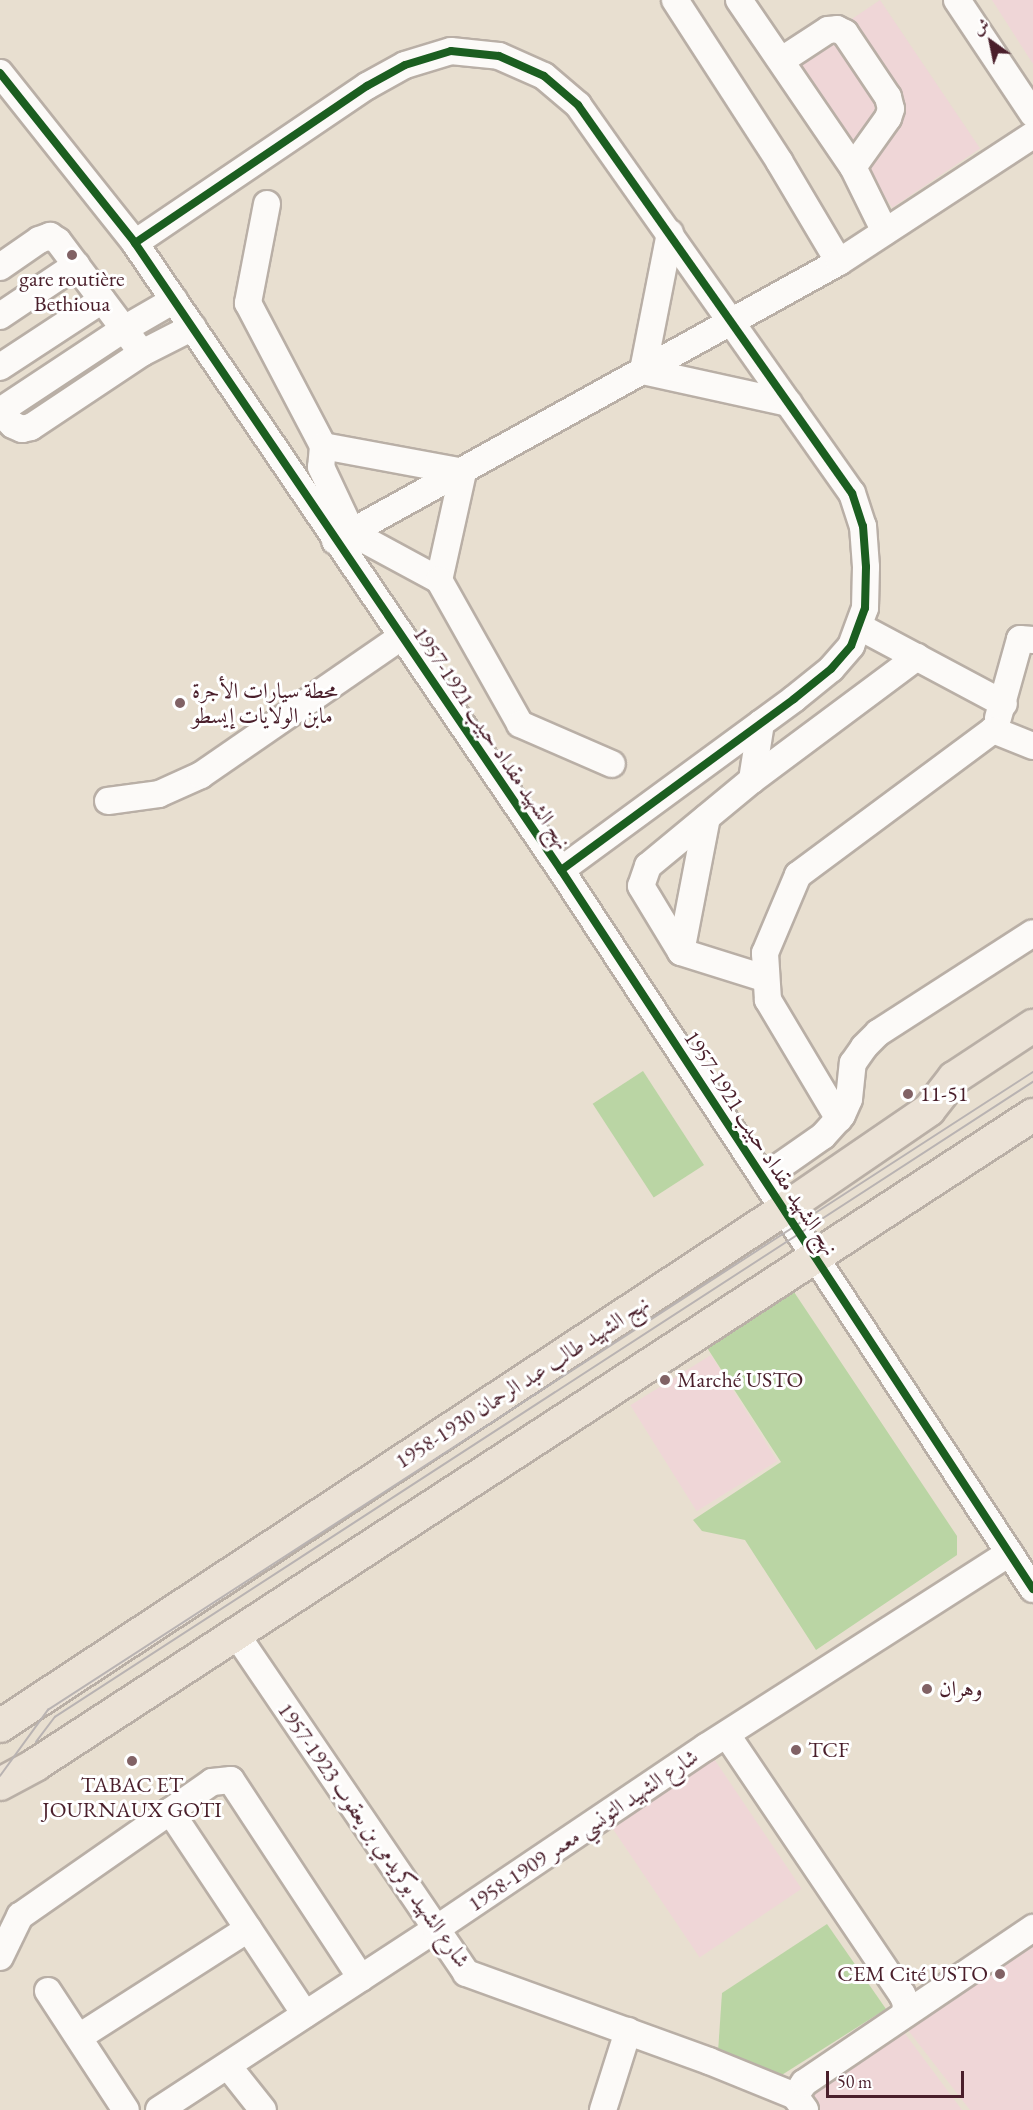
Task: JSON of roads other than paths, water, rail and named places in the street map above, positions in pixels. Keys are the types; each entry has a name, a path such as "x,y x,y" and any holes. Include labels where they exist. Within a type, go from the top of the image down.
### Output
{"main road":[{"name":"نهج الشهيد طالب عبد الرحمان 1930-1958","path":"0,1726 783,1210 929,1110 954,1078 1033,1026"},
{"path":"0,1784 35,1765 1033,1115"}],"street":[{"path":"675,0 779,161 839,262"},
{"path":"739,0 853,167 885,232"},
{"path":"957,0 1033,114"},
{"path":"782,60 828,30 837,29 845,33 888,97 891,109 888,118 853,167"},
{"path":"135,243 367,86 405,65 451,51 499,56 544,76 578,105 733,321 852,494 863,526 866,597 860,627 851,646 831,669 561,870"},
{"name":"نهج الشهيد مقداد حبيب 1921-1957","path":"0,73 135,243 344,537 401,637 561,870 1033,1589"},
{"path":"344,537 839,262 1033,135"},
{"path":"267,204 248,303 323,446 321,467 344,537 439,580 520,724 612,764"},
{"path":"643,371 670,233"},
{"path":"0,267 39,240 50,236 58,241 142,353"},
{"path":"0,316 76,265"},
{"path":"0,367 102,300"},
{"path":"174,300 124,328 0,411 13,425 22,429 31,427 142,353 193,327"},
{"path":"643,371 789,403"},
{"path":"323,446 463,472"},
{"path":"439,580 463,472"},
{"path":"860,627 1004,704"},
{"path":"108,801 159,794 201,775 401,637"},
{"path":"839,1119 768,1000 764,978 765,953 798,875 993,730 1004,704 1020,639 1033,640"},
{"path":"764,978 681,952 641,886 648,866 752,780 917,657"},
{"path":"752,780 761,723"},
{"path":"993,730 1033,746"},
{"path":"681,952 707,817"},
{"path":"763,1178 823,1136 839,1119 849,1099 853,1063 878,1033 1033,933"},
{"name":"شارع الشهيد التونسي معمر 1909-1958","path":"159,2110 727,1735 1009,1553"},
{"name":"شارع الشهيد بوكريدمي بن يعقوب 1923-1957","path":"236,1634 466,1973 628,2031 800,2103"},
{"path":"727,1735 902,1994 906,2003 905,2014"},
{"path":"0,1958 20,1916 212,1782 231,1780 361,1978"},
{"path":"170,1811 305,2014"},
{"path":"800,2103 804,2083 1033,1928"},
{"path":"79,2037 248,1929"},
{"path":"48,1991 126,2110"},
{"path":"603,2110 628,2031"},
{"path":"228,2066 263,2110"}],"tram line":[{"path":"0,1776 48,1710 1033,1072"},
{"path":"36,1742 55,1717 1033,1082"}],"place":[{"name":"gare routière Bethioua","path":"72,255"},
{"name":"محطة سيارات الأجرة مابن الولايات إيسطو","path":"180,703"},
{"name":"11-51","path":"908,1094"},
{"name":"Marché USTO","path":"665,1380"},
{"name":"وهران","path":"927,1689"},
{"name":"TCF","path":"796,1750"},
{"name":"TABAC ET JOURNAUX GOTI","path":"132,1761"},
{"name":"CEM Cité USTO","path":"1000,1974"}]}
